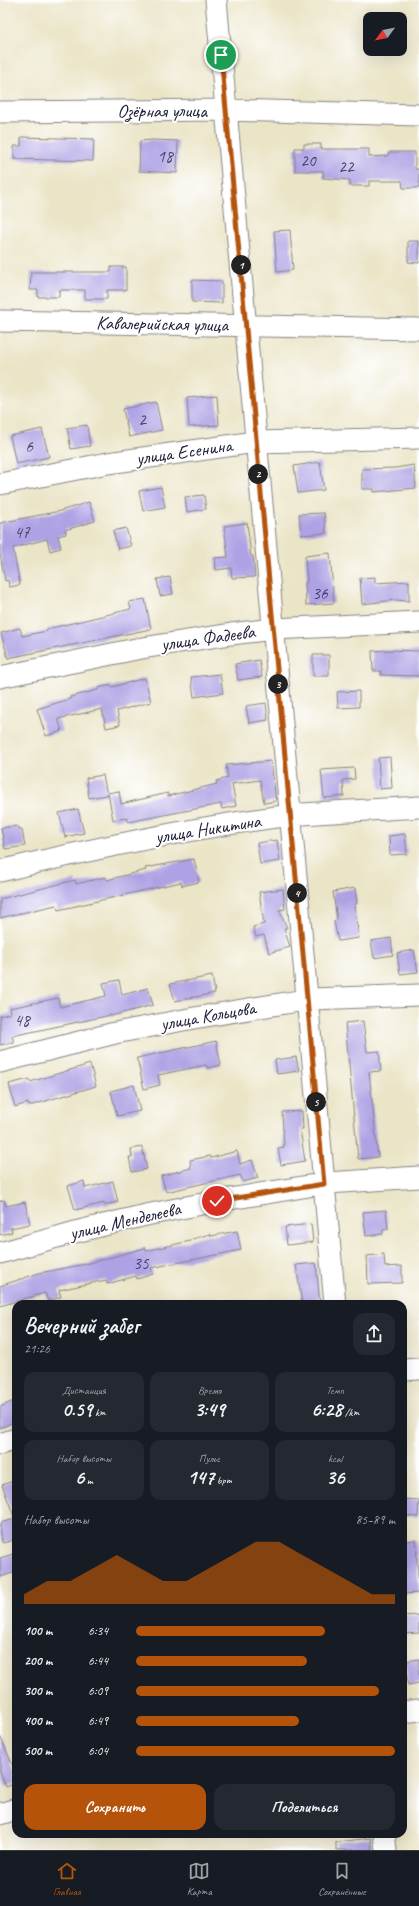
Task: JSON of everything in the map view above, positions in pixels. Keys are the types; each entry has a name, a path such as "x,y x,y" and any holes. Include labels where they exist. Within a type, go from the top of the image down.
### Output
{"street":[{"path":"216,0 246,325 255,442 335,1300"},
{"name":"Озёрная улица","path":"0,112 227,110 419,115"},
{"name":"Кавалерийская улица","path":"0,321 419,328"},
{"name":"улица Есенина","path":"0,484 108,463 255,442 419,438"},
{"name":"улица Фадеева","path":"0,677 136,649 273,629 419,622"},
{"name":"улица Никитина","path":"0,871 169,834 290,816 419,807"},
{"name":"улица Кольцова","path":"0,1062 122,1032 194,1018 307,1000 419,995"},
{"name":"улица Менделеева","path":"0,1253 75,1232 146,1215 217,1201 324,1184 419,1177"},
{"path":"407,1370 419,1368"},
{"path":"0,1444 12,1440"},
{"path":"407,1712 419,1710"},
{"path":"0,1814 12,1810"},
{"path":"384,1838 386,1850"}],"building":[{"path":"21,137 94,139 93,161 14,159 14,146 21,146"},
{"path":"140,141 178,141 177,173 139,171"},
{"path":"304,144 321,144 321,149 369,149 369,157 387,156 390,152 415,152 415,169 419,169 419,188 403,188 402,181 369,181 369,186 350,186 350,180 323,178 323,171 295,171 295,148 304,148"},
{"path":"290,230 293,270 277,272 274,231"},
{"path":"408,241 419,241 419,263 408,262"},
{"path":"111,267 126,267 126,290 107,290 107,299 85,299 85,290 59,290 59,297 38,297 38,290 30,290 31,272 111,272"},
{"path":"192,280 222,281 222,303 192,302"},
{"path":"217,395 219,425 189,427 187,398"},
{"path":"156,402 162,430 129,437 123,409"},
{"path":"87,425 90,446 71,449 67,428"},
{"path":"42,429 49,457 16,464 10,436"},
{"path":"320,462 324,490 298,493 294,466"},
{"path":"414,465 416,488 374,492 374,489 362,489 362,469 395,468"},
{"path":"161,487 165,507 143,511 139,491"},
{"path":"204,495 206,509 187,512 185,497"},
{"path":"89,502 95,521 65,530 66,534 58,536 61,548 50,551 47,539 13,548 20,585 9,587 8,580 5,581 0,554 0,523 60,511"},
{"path":"324,513 326,533 301,535 299,514"},
{"path":"247,523 255,577 232,578 231,568 216,570 215,558 228,557 224,526"},
{"path":"126,528 131,546 118,549 113,531"},
{"path":"330,553 334,603 306,605 305,582 307,582 305,556"},
{"path":"170,577 173,594 160,596 157,579"},
{"path":"375,577 375,583 409,581 409,601 395,600 362,604 360,578"},
{"path":"145,599 151,629 8,658 1,633 20,628 22,636 47,631 47,629 131,609 129,602"},
{"path":"372,651 419,651 419,676 381,675 381,671 373,671"},
{"path":"313,655 329,655 329,676 313,676"},
{"path":"259,660 262,677 238,680 235,664"},
{"path":"220,674 223,693 194,697 191,677"},
{"path":"145,678 151,702 117,711 120,725 106,728 102,709 58,719 62,731 46,736 37,709 70,699 70,697 98,690 98,688 111,685 112,687"},
{"path":"359,691 359,707 338,708 337,692"},
{"path":"266,703 268,720 249,723 246,706"},
{"path":"390,757 392,788 380,789 378,758"},
{"path":"271,761 276,801 264,803 260,780 232,784 236,806 222,809 221,804 128,822 127,818 113,820 108,793 119,791 121,804 168,793 168,796 217,784 216,781 228,778 226,765"},
{"path":"354,768 355,779 343,780 344,796 324,798 321,770"},
{"path":"103,775 107,795 89,798 86,778"},
{"path":"78,809 84,833 65,837 59,813"},
{"path":"16,826 22,830 25,846 5,849 1,828"},
{"path":"405,834 407,854 390,855 389,836"},
{"path":"277,840 280,861 260,864 257,843"},
{"path":"194,859 199,882 182,886 181,882 58,910 56,905 0,918 0,899 75,880 76,884 106,877 107,880 146,870 145,868"},
{"path":"355,888 357,904 354,904 359,938 338,941 334,921 337,920 333,892"},
{"path":"283,889 285,909 279,910 287,928 284,928 290,947 269,953 264,935 256,937 253,927 264,924 259,892"},
{"path":"391,938 393,955 374,958 371,941"},
{"path":"414,950 418,972 400,974 397,953"},
{"path":"212,976 215,993 175,1001 170,984"},
{"path":"119,980 122,995 148,988 153,1005 111,1016 12,1036 14,1042 0,1045 0,1016 11,1013 10,1008 58,998 60,1007 106,996 103,983"},
{"path":"363,1021 367,1052 379,1051 381,1071 369,1072 378,1157 358,1159 345,1023"},
{"path":"216,1041 221,1065 207,1068 206,1065 158,1075 160,1085 144,1089 137,1058"},
{"path":"296,1057 299,1071 277,1074 275,1060"},
{"path":"90,1064 96,1086 29,1106 28,1103 15,1107 9,1084 29,1079 30,1082"},
{"path":"134,1085 140,1111 117,1116 111,1091"},
{"path":"302,1111 303,1129 300,1129 305,1161 281,1165 278,1148 284,1147 282,1112"},
{"path":"142,1147 147,1169 132,1172 129,1157 132,1157 131,1149"},
{"path":"237,1151 240,1164 252,1160 258,1178 243,1182 240,1175 166,1192 161,1176 191,1168 190,1160 210,1156 211,1158"},
{"path":"84,1181 85,1188 113,1181 118,1202 104,1205 104,1203 75,1210 68,1186"},
{"path":"4,1200 6,1206 25,1202 30,1224 11,1228 12,1232 0,1235 0,1201"},
{"path":"386,1210 388,1229 383,1230 383,1234 366,1236 363,1212"},
{"path":"311,1224 313,1242 287,1245 285,1227"},
{"path":"237,1231 241,1250 151,1268 153,1274 137,1279 136,1276 107,1284 106,1280 59,1290 61,1297 51,1300 48,1300 45,1293 21,1300 12,1300 12,1303 0,1306 0,1286 39,1273 86,1264 145,1248 146,1251 190,1241 189,1240 210,1234 211,1236"},
{"path":"384,1254 385,1267 402,1266 402,1283 368,1284 367,1256"},
{"path":"316,1263 320,1300 301,1300 296,1265"},
{"path":"12,1402 12,1423 0,1428 0,1407"},
{"path":"12,1481 12,1511 2,1485"},
{"path":"407,1499 419,1500 418,1517 407,1516"},
{"path":"12,1520 12,1540 3,1543 0,1534 0,1523"},
{"path":"416,1540 419,1593 407,1594 407,1541"},
{"path":"12,1554 12,1573 0,1577 0,1558"},
{"path":"419,1615 419,1633 407,1634 407,1616"},
{"path":"419,1659 419,1683 408,1685 407,1661"},
{"path":"0,1736 12,1764 12,1785 6,1787 0,1772"},
{"path":"371,1838 372,1850 336,1850 336,1842"}],"route":[{"path":"217,1201 324,1184 255,442 246,325 221,55"}]}
